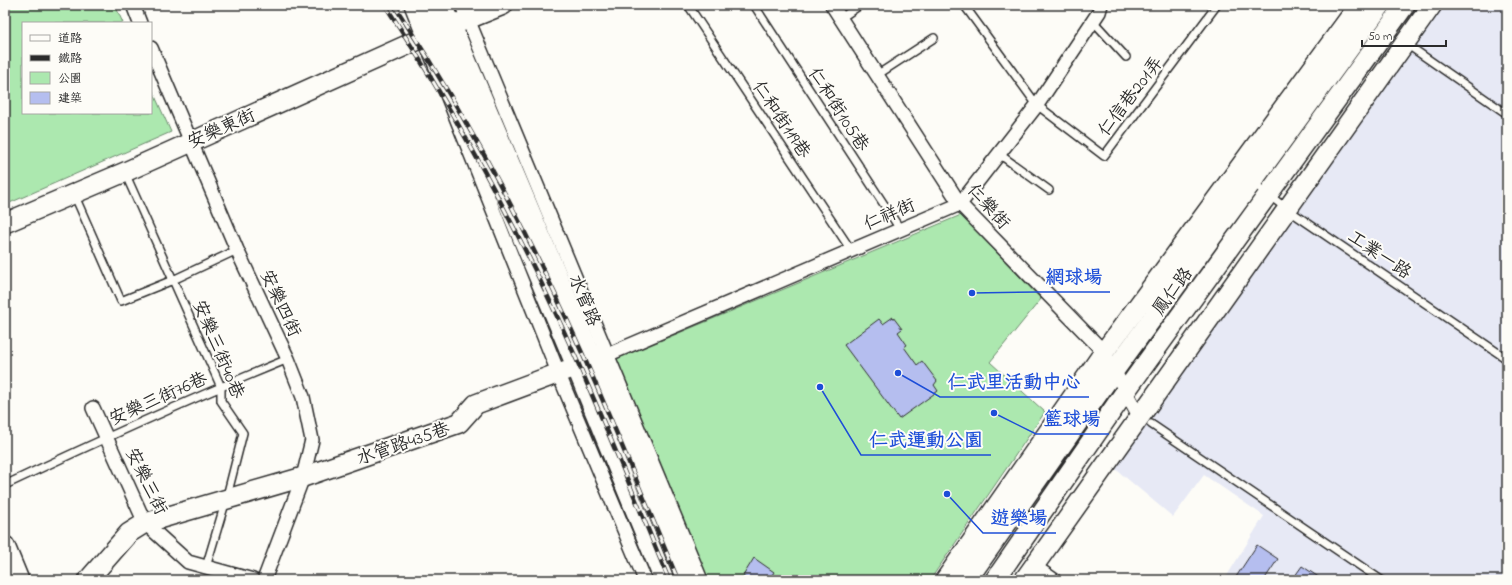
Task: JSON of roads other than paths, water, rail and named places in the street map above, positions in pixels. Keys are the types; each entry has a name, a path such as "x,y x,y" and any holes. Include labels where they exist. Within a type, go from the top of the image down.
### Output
{"main road":[{"path":"425,5 448,24"},
{"path":"443,5 448,24"},
{"name":"安樂東街","path":"5,223 125,172 448,24 503,5"},
{"name":"鳳仁路","path":"967,580 1114,371 1359,5"},
{"name":"鳳仁路","path":"945,580 1104,352 1381,5"},
{"name":"鳳仁路","path":"995,580 1125,392 1268,194 1389,13 1405,5"},
{"path":"1029,573 1145,420 1287,209 1432,5"},
{"name":"水管路","path":"448,24 686,580"},
{"name":"水管路","path":"592,360 664,580"},
{"name":"水管路435巷","path":"88,580 128,533 144,523 303,477 459,423 476,404 559,374 592,360"},
{"path":"6,553 19,580"}],"street":[{"path":"133,5 140,22"},
{"path":"411,5 448,24 559,374 645,580"},
{"name":"仁樂街","path":"832,5 960,204 1104,352 1125,392 1145,420"},
{"name":"仁祥街","path":"592,360 960,204 1037,105 1099,12 1101,5"},
{"path":"1389,13 1405,43"},
{"name":"水管路","path":"448,24 592,360 701,580"},
{"name":"安樂四街","path":"152,50 237,250 288,360 303,397 312,440 303,477 264,580"},
{"name":"安樂三街","path":"93,408 144,523 188,562 253,580"},
{"path":"1029,573 1054,580"}],"lane":[{"name":"仁和街119巷","path":"688,5 851,250"},
{"name":"仁和街105巷","path":"754,5 900,229"},
{"path":"840,18 860,5"},
{"path":"964,5 1037,105"},
{"name":"仁信巷201弄","path":"1037,105 1104,156 1216,5"},
{"path":"1093,21 1126,57"},
{"path":"877,75 934,38"},
{"path":"1405,43 1507,114"},
{"path":"999,154 1049,190"},
{"name":"安樂三街40巷","path":"125,172 221,387 221,401 244,433 206,567"},
{"name":"工業一路","path":"1245,176 1287,209 1507,359"},
{"path":"74,194 121,301 173,280 237,250"},
{"name":"安樂三街76巷","path":"5,485 221,387 288,360"},
{"path":"1145,420 1382,580"}],"railway":[{"path":"385,5 406,37 465,136 536,272 588,386 669,580"},
{"path":"394,5 473,134 526,235 561,307 596,385 678,580"}],"place":[{"name":"網球場","path":"972,293"},
{"name":"仁武里活動中心","path":"898,373"},
{"name":"仁武運動公園","path":"820,387"},
{"name":"籃球場","path":"994,413"},
{"name":"遊樂場","path":"947,494"}]}
